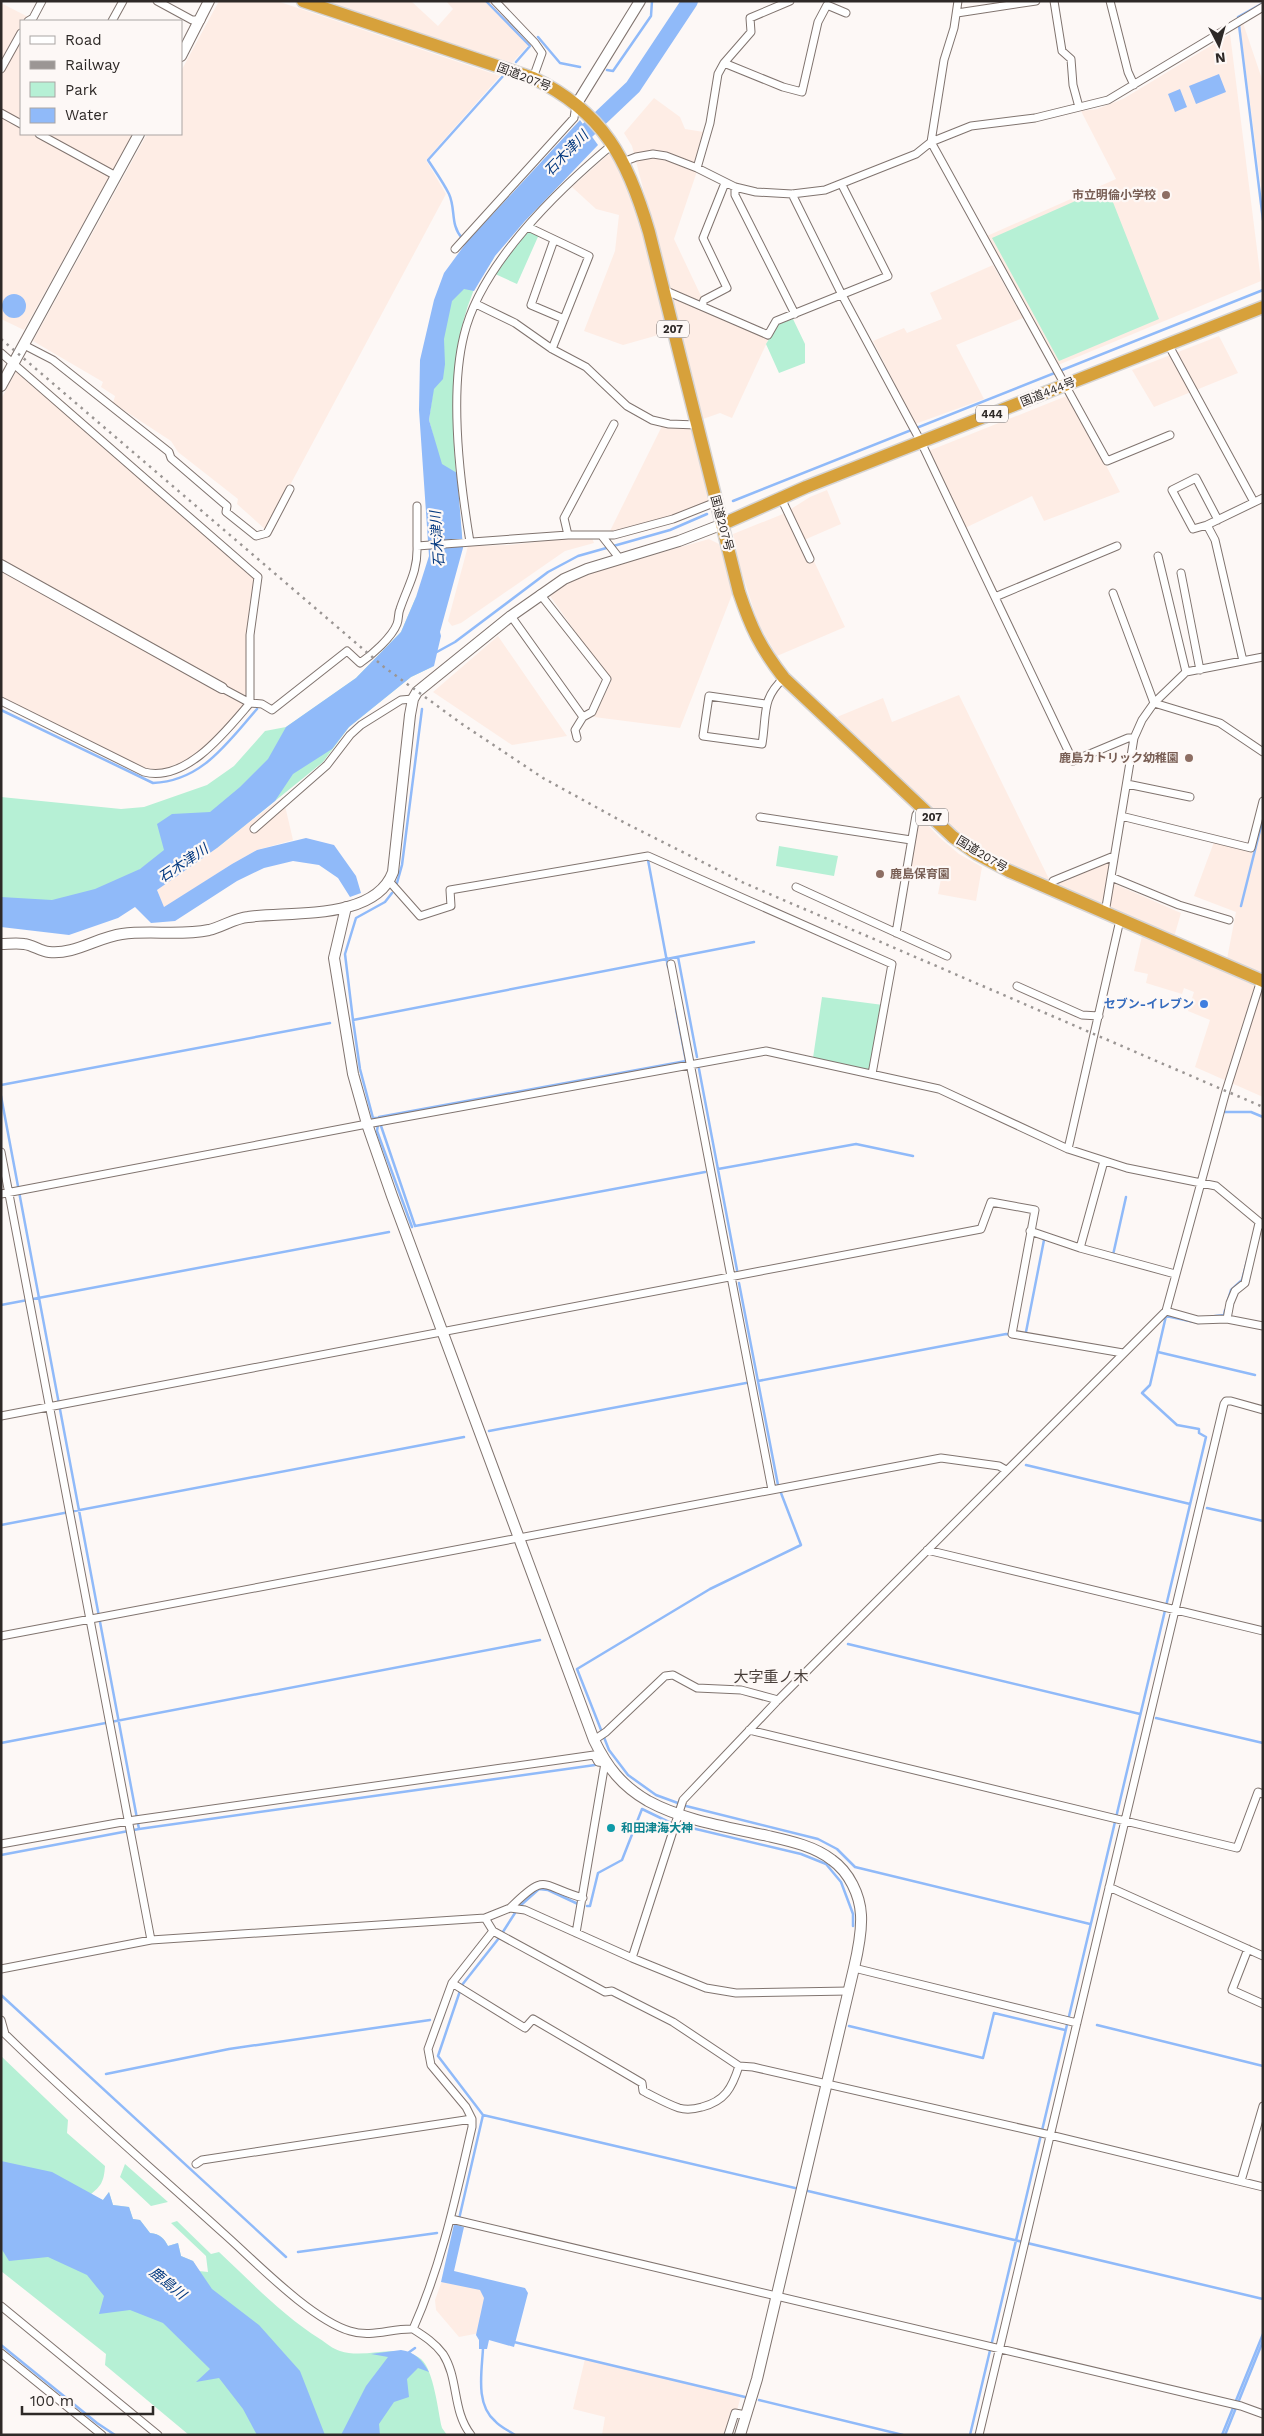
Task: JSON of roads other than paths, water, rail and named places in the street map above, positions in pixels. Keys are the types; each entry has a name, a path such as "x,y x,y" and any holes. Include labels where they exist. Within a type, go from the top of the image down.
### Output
{"highway":[{"name":"国道207号","path":"303,1 533,78 556,89 581,109 611,141 637,190 664,290 739,592 749,621 763,650 784,678 921,807 954,837 977,854 1050,890 1262,981"},
{"name":"国道444号","path":"723,524 918,438 1062,381 1168,344 1263,307"}],"street":[{"path":"30,20 33,18 42,1"},
{"path":"113,20 123,1"},
{"path":"157,1 192,20 201,20"},
{"path":"182,54 210,1"},
{"path":"495,1 535,43 542,53 533,78"},
{"path":"455,250 581,109 640,1"},
{"path":"697,168 710,123 718,74 724,62 751,32 750,18 790,1"},
{"path":"958,1 957,13 944,60 930,142 1107,461 1170,436"},
{"path":"957,13 1036,1"},
{"path":"1054,1 1062,51 1071,59 1072,85 1078,107"},
{"path":"1110,1 1128,72 1134,85"},
{"path":"724,62 783,87 802,92 818,22 827,5 846,13"},
{"path":"623,162 636,156 653,154 666,156 697,168 735,187 756,192 792,194 825,190 842,185 916,154 930,142 972,126 1035,118 1108,100 1263,7"},
{"path":"1,69 20,35"},
{"path":"1,113 20,123"},
{"path":"41,135 116,176"},
{"path":"1,386 138,135"},
{"path":"468,542 457,411 458,370 464,334 484,284 528,227 611,141"},
{"path":"702,306 704,300 727,288 703,238 725,183"},
{"path":"664,290 768,335 776,321 888,276 842,185"},
{"path":"735,187 735,195 794,314"},
{"path":"792,194 842,295 912,425 1073,761 1128,738 1134,738"},
{"path":"528,227 589,256 552,349"},
{"path":"554,240 531,305 564,319"},
{"path":"476,304 515,323 552,349 586,367 627,406 652,420 669,424 697,425"},
{"path":"1168,344 1254,502"},
{"path":"24,345 53,360 169,452 171,458 227,506 226,512 256,536 266,533 290,489"},
{"path":"1,353 258,577 250,635 250,704 218,741 192,761 168,772 151,774 1,701"},
{"path":"568,535 564,518 614,424"},
{"path":"1218,520 1196,478 1172,490 1193,529 1208,525 1263,498"},
{"path":"781,498 810,559"},
{"path":"417,546 568,535 603,538 673,520 716,502"},
{"path":"1,565 250,704 262,704 272,710 347,651 360,663 375,652 397,625 400,610 412,583 418,560 417,506"},
{"path":"1,944 24,944 49,952 67,951 104,938 123,934 164,934 209,930 246,917 327,912 346,907 379,892 389,881 398,832 413,699 417,692 511,616 564,579 618,557 679,541 723,524"},
{"path":"1208,525 1215,540 1243,661"},
{"path":"603,538 618,557"},
{"path":"995,597 1117,546"},
{"path":"1158,556 1186,672"},
{"path":"1181,573 1200,670"},
{"path":"1114,593 1154,704"},
{"path":"540,594 607,679 592,712 583,718 575,730 577,738"},
{"path":"511,616 583,718"},
{"path":"1105,914 1134,738 1142,720 1154,704 1186,672 1263,657"},
{"path":"765,704 709,696 703,736 762,744 767,711 765,704 769,695 784,678"},
{"path":"254,829 327,765 350,735 361,726 400,700 413,699"},
{"path":"1154,704 1220,723 1263,752"},
{"path":"1127,784 1190,797"},
{"path":"1121,816 1251,848 1263,801"},
{"path":"896,933 911,840 916,815 921,807"},
{"path":"760,817 911,840"},
{"path":"389,881 420,916 451,906 450,890 648,856 892,964 872,1074"},
{"path":"1050,890 1053,881 1114,856"},
{"path":"1111,877 1179,905 1229,920"},
{"path":"796,887 947,956"},
{"path":"346,907 334,958 353,1074 367,1124 519,1538 600,1736 605,1763 576,1933"},
{"path":"1068,1149 1120,920"},
{"path":"671,964 772,1490"},
{"path":"632,1958 680,1807 778,1700 1166,1311 1226,1091 1262,981"},
{"path":"1017,986 1082,1015 1099,1016"},
{"path":"5,1193 766,1051 939,1089 1068,1149 1128,1168 1216,1186 1261,1224 1245,1282 1235,1291 1230,1303 1227,1319"},
{"path":"1,1152 5,1193 28,1293 151,1940"},
{"path":"1080,1248 1104,1160"},
{"path":"1,1416 981,1229 991,1202 1035,1210 1012,1334 1123,1354"},
{"path":"1030,1231 1080,1248 1175,1274"},
{"path":"1166,1311 1198,1320 1227,1319 1263,1326"},
{"path":"980,2435 1025,2243 1048,2134 1109,1887 1122,1822 1172,1609 1224,1404 1226,1401 1230,1401 1263,1410"},
{"path":"1,1636 941,1458 999,1466 1006,1470"},
{"path":"927,1550 1263,1631"},
{"path":"600,1736 665,1676 672,1675 697,1688 741,1690 778,1700"},
{"path":"749,1730 1122,1822 1237,1848 1258,1792 1263,1794"},
{"path":"1,1844 128,1823 144,1818 594,1755 598,1762 605,1763 628,1787 648,1801 680,1807 788,1841 812,1849 833,1860 849,1878 857,1894 861,1914 860,1936 849,1991 757,2379 740,2435"},
{"path":"1,1969 151,1940 485,1918 510,1908 530,1888 540,1883 583,1898"},
{"path":"1109,1887 1263,1956"},
{"path":"510,1908 525,1910 632,1958 706,1988 736,1992 849,1991"},
{"path":"485,1918 495,1932 505,1938 605,1992 612,1991 673,2022 739,2066 753,2067 1048,2134 1263,2187"},
{"path":"413,2329 428,2295 451,2219 472,2127 472,2119 466,2108 428,2058 428,2049 458,1987 495,1932"},
{"path":"1248,1949 1232,1990 1263,2004"},
{"path":"854,1968 1075,2023"},
{"path":"458,1987 525,2028 533,2018 642,2083 643,2091 680,2109 694,2109 713,2104 725,2096 733,2084 739,2066"},
{"path":"1,2020 3,2032 284,2288 330,2322 350,2332 372,2334 413,2329 432,2342 444,2355 451,2374 457,2409 464,2425 472,2435"},
{"path":"1241,2181 1263,2106"},
{"path":"196,2164 202,2160 472,2119"},
{"path":"451,2219 1241,2406 1263,2414"},
{"path":"1,2306 158,2435"},
{"path":"1,2353 102,2435"},
{"path":"728,2435 735,2413 746,2415"}],"water":[{"path":"1219,74 1226,92 1196,104 1189,86"},
{"path":"1180,89 1187,107 1175,112 1168,94"},
{"path":"580,120 598,145 525,221 495,256 474,291 464,289 452,301 444,339 445,364 443,379 434,389 429,420 442,464 457,473 463,548 440,632 441,636 434,666 411,677 349,727 332,749 293,774 275,801 217,848 157,890 164,907 257,850 306,838 334,845 356,876 361,893 350,897 338,878 319,865 293,861 264,868 237,881 175,921 151,923 135,907 118,918 69,935 1,927 1,897 52,900 95,889 140,869 164,850 157,824 172,814 210,812 240,787 268,759 286,727 356,678 401,632 416,597 429,556 419,410 420,360 434,300 444,273 466,243"},
{"path":"14,294 19,295 25,301 25,311 19,317 14,318 9,317 3,311 2,306 3,301 9,295"},
{"name":"鹿島川","path":"1,2161 52,2172 103,2200 109,2192 113,2205 129,2207 133,2219 140,2220 150,2233 161,2237 168,2246 178,2243 181,2256 193,2261 212,2289 259,2325 300,2371 325,2435 257,2435 243,2409 219,2378 196,2382 210,2369 163,2323 130,2310 99,2314 104,2296 87,2275 48,2257 9,2261 1,2248"},
{"path":"454,2224 464,2227 454,2271 525,2288 528,2293 514,2347 489,2340 487,2349 479,2349 479,2340 476,2335 484,2298 480,2290 441,2282"},
{"path":"401,2350 418,2357 429,2372 418,2368 407,2379 409,2397 394,2402 379,2424 380,2435 341,2435 366,2386 388,2357 371,2354"}],"waterway":[{"path":"486,1 530,46 516,62"},
{"path":"607,70 613,71 651,16 652,1"},
{"name":"石木津川","path":"572,145 633,87 690,1"},
{"path":"1263,3 1238,17 1263,220"},
{"path":"538,37 560,63 580,67"},
{"path":"462,238 454,222 449,194 428,160 504,75"},
{"path":"733,501 1263,290"},
{"path":"435,653 455,642 548,572 578,556 670,530 707,514"},
{"path":"1,710 153,783 170,781 200,768 224,747 257,709"},
{"path":"397,883 402,865 422,709"},
{"path":"1241,906 1263,818"},
{"path":"648,860 668,967"},
{"path":"392,893 385,902 356,918 345,954 353,1020 754,942"},
{"path":"678,957 697,1057"},
{"path":"412,1227 377,1131 379,1117 686,1061 676,1009"},
{"path":"353,1020 360,1069 373,1118 379,1118"},
{"path":"1,1085 330,1023"},
{"path":"699,1069 737,1270"},
{"path":"1,1096 139,1829"},
{"path":"1225,1112 1251,1112 1263,1117"},
{"path":"380,1123 415,1226 705,1172"},
{"path":"718,1169 856,1144 913,1156"},
{"path":"1111,1254 1113,1255 1126,1197"},
{"path":"1,1305 389,1232"},
{"path":"1026,1332 1044,1240"},
{"path":"1228,1300 1231,1290 1242,1280 1247,1261"},
{"path":"739,1283 778,1485"},
{"path":"1215,1316 1224,1315 1225,1310"},
{"path":"970,2435 1206,1437 1199,1433 1199,1429 1177,1425 1142,1393 1150,1385 1166,1316 1199,1323"},
{"path":"758,1381 1006,1334 1012,1335"},
{"path":"1158,1352 1255,1375"},
{"path":"489,1431 746,1383"},
{"path":"1,1525 464,1437"},
{"path":"1026,1465 1190,1504"},
{"path":"781,1493 801,1545 710,1589 577,1669 609,1750 628,1775 656,1795 686,1806 818,1839 837,1849 855,1867 1090,1924"},
{"path":"1207,1508 1263,1521"},
{"path":"1,1743 540,1640"},
{"path":"848,1644 1140,1714"},
{"path":"1156,1718 1263,1743"},
{"path":"1,1855 139,1829 595,1765"},
{"path":"587,1906 590,1906 598,1873 622,1860 642,1809 671,1823"},
{"path":"679,1825 801,1854 826,1864 841,1882 853,1914 853,1926"},
{"path":"521,1905 539,1889 548,1890 578,1904"},
{"path":"459,2219 483,2115 438,2056 462,1985 499,1938 515,1913"},
{"path":"1,1995 286,2257"},
{"path":"849,2026 983,2058 994,2013 1065,2030"},
{"path":"106,2074 229,2049 430,2020"},
{"path":"1097,2025 1263,2066"},
{"path":"483,2115 795,2188"},
{"path":"808,2191 1263,2299"},
{"path":"298,2252 437,2233"},
{"path":"1222,2435 1263,2334"},
{"path":"1225,2435 1263,2341"},
{"path":"514,2342 745,2397"},
{"path":"1,2345 97,2423 115,2435"},
{"path":"408,2353 415,2348"},
{"path":"483,2348 481,2387 485,2406 497,2423 515,2435"},
{"path":"759,2400 903,2435"}],"railway":[{"path":"1,339 384,667 462,724 543,778 625,823 744,883 1263,1107"}],"place":[{"name":"市立明倫小学校","path":"1166,195"},
{"name":"鹿島カトリック幼稚園","path":"1189,758"},
{"name":"鹿島保育園","path":"880,874"},
{"name":"セブン-イレブン","path":"1204,1004"},
{"name":"和田津海大神","path":"611,1828"}],"district":[{"name":"大字重ノ木","path":"771,1677"}]}
